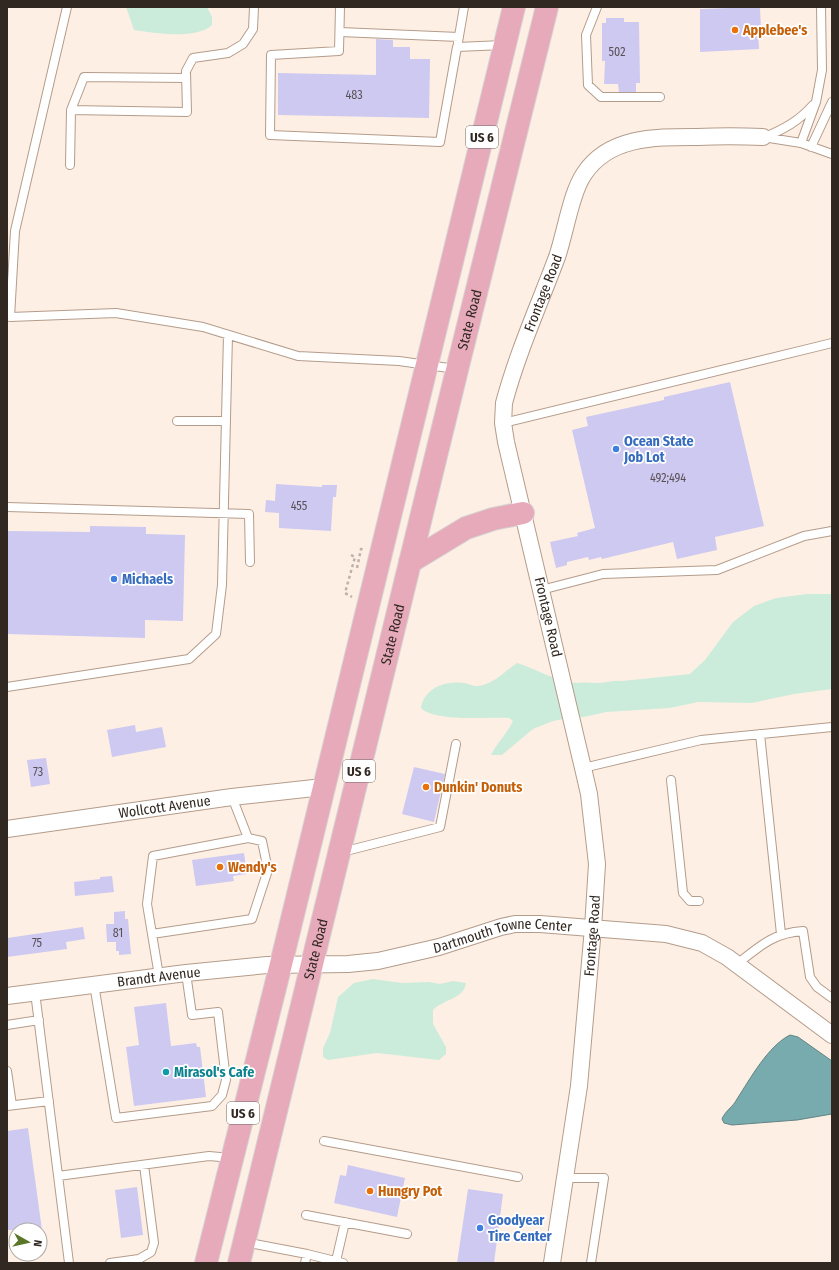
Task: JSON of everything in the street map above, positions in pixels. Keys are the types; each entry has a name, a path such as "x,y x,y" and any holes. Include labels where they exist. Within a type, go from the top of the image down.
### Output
{"main road":[{"name":"US 6","path":"206,1263 281,964 514,7"},
{"name":"State Road","path":"241,1253 547,7"},
{"path":"410,562 466,528 493,519 523,513"}],"street":[{"name":"Frontage Road","path":"552,1263 579,1086 597,864 592,815 583,768 503,423 504,403 558,253 578,186 590,167 607,152 617,146 643,139 736,136 763,137"},
{"name":"Wollcott Avenue","path":"7,829 232,796 323,787"},
{"name":"Dartmouth Towne Center","path":"312,964 361,963 396,958 458,942 489,930 515,924 540,924 679,936 716,950 832,1035"},
{"name":"Brandt Avenue","path":"7,996 186,973 281,964 312,964"}],"lane":[{"path":"68,7 15,231 8,318 116,313 203,327 298,356 426,364 457,370"},
{"path":"71,110 187,112 186,71 193,58 228,54 243,44 253,29 254,7"},
{"path":"340,7 339,51 271,55 270,135 440,142 464,7"},
{"path":"598,7 586,35 588,84 601,97 660,97"},
{"path":"801,143 816,102 822,70 821,7"},
{"path":"340,32 459,37"},
{"path":"457,47 505,45"},
{"path":"70,165 71,110 84,77 186,78"},
{"path":"763,137 785,129 801,118 816,102"},
{"path":"811,147 832,102"},
{"path":"763,137 801,143 832,154"},
{"path":"7,687 189,659 216,634 222,585 228,335"},
{"path":"503,423 832,343"},
{"path":"176,421 226,421"},
{"path":"7,507 249,514 250,562"},
{"path":"542,590 603,574 717,570 804,536 832,530"},
{"path":"583,768 701,740 832,727"},
{"path":"760,734 781,934"},
{"path":"339,852 440,828 456,744"},
{"path":"671,780 683,894 690,901 699,901"},
{"path":"232,796 248,838"},
{"path":"152,934 252,919 268,870 262,841 248,838 153,856 147,904 152,934 159,976"},
{"path":"737,964 765,942 781,934 803,931 810,977 817,987 832,998"},
{"path":"94,984 116,1118 212,1106 222,1095 226,1080 218,1012 192,1015 186,973"},
{"path":"35,992 69,1263"},
{"path":"7,1025 39,1020"},
{"path":"7,1071 10,1105 49,1101"},
{"path":"324,1141 518,1177"},
{"path":"58,1176 209,1156 232,1158"},
{"path":"110,1263 139,1259 151,1252 154,1243 144,1164"},
{"path":"565,1178 604,1178 591,1263"},
{"path":"306,1215 407,1234"},
{"path":"241,1253 307,1254 340,1262 345,1222"},
{"path":"305,1263 307,1254"}],"path":[{"path":"357,571 361,549 367,550"},
{"path":"351,555 356,557 345,593 352,597 353,593"}],"green space":[{"path":"126,7 207,7 212,17 212,25 205,30 186,34 163,34 134,30"},
{"path":"807,594 832,594 832,689 794,694 752,703 698,702 670,708 606,712 584,717 553,721 533,729 502,755 491,755 513,721 509,718 449,717 437,715 421,708 427,695 438,686 453,683 476,686 483,685 497,679 517,663 563,681 579,683 601,683 690,674 705,660 733,622 754,606 776,598"},
{"path":"373,979 402,983 429,982 440,984 453,981 466,983 462,992 458,996 437,1006 433,1010 433,1024 446,1047 446,1054 439,1060 377,1053 328,1060 323,1057 323,1048 330,1033 338,997 354,983"}],"water":[{"path":"790,1035 798,1037 832,1061 832,1114 797,1120 732,1125 724,1123 722,1119 723,1116 735,1102 760,1064 774,1047"}],"building":[{"name":"Applebee's","path":"760,7 761,32 758,32 759,49 700,52 700,9"},
{"path":"606,18 624,18 624,22 639,22 640,83 636,83 636,92 619,92 618,84 604,84 605,61 602,61 602,23 606,23"},
{"path":"376,39 393,40 393,47 410,47 410,59 430,59 429,118 278,115 278,73 376,75"},
{"path":"730,382 764,526 715,537 717,550 677,559 673,542 602,559 601,557 589,560 588,557 567,562 567,565 556,568 550,542 578,536 577,533 595,528 572,430 588,426 586,417 664,400 664,397"},
{"path":"276,484 322,487 322,485 337,485 336,497 333,497 331,531 279,528 279,513 265,512 266,500 275,501"},
{"path":"90,526 146,527 146,534 185,535 183,621 145,620 145,638 7,634 7,531 90,532"},
{"path":"135,725 136,732 162,727 166,747 112,757 107,730"},
{"path":"46,758 50,784 31,787 27,760"},
{"path":"414,767 445,774 434,822 402,814"},
{"name":"Wendy's","path":"244,853 247,874 233,876 234,881 196,886 192,860"},
{"path":"112,876 114,892 75,896 74,882"},
{"path":"125,911 125,919 128,919 131,954 119,955 119,951 116,951 116,942 107,942 106,924 114,924 114,912"},
{"path":"83,927 85,939 66,942 67,949 7,957 7,938"},
{"name":"Mirasol's Cafe","path":"166,1003 171,1046 196,1043 197,1047 200,1047 206,1097 134,1106 126,1047 139,1045 134,1007"},
{"path":"28,1128 41,1222 8,1222 8,1230 7,1230 7,1131"},
{"path":"348,1165 405,1178 397,1217 334,1203 340,1175 346,1176"},
{"path":"137,1187 143,1235 121,1238 115,1190"},
{"name":"Goodyear Tire Center","path":"468,1189 503,1194 494,1263 457,1263"}],"place":[{"name":"Applebee's","path":"735,30"},
{"name":"Ocean State Job Lot","path":"616,449"},
{"name":"Michaels","path":"114,579"},
{"name":"Dunkin' Donuts","path":"426,787"},
{"name":"Wendy's","path":"220,867"},
{"name":"Mirasol's Cafe","path":"166,1072"},
{"name":"Hungry Pot","path":"370,1191"},
{"name":"Goodyear Tire Center","path":"480,1228"}]}
